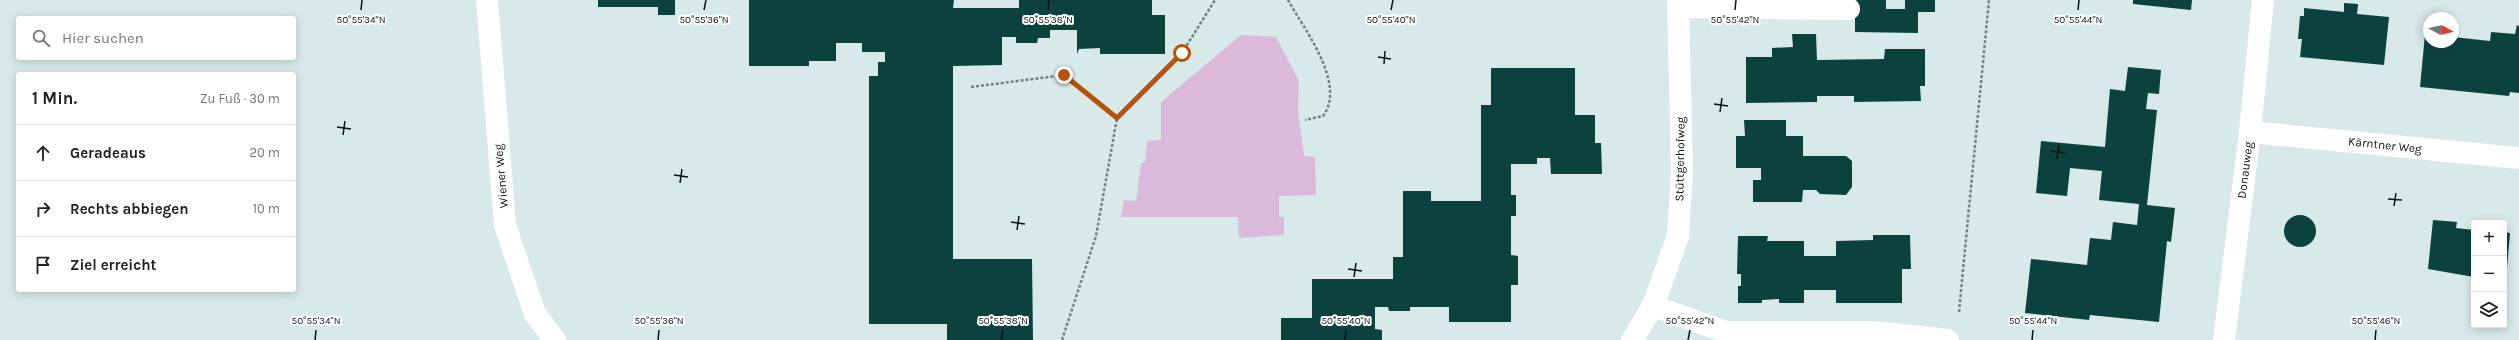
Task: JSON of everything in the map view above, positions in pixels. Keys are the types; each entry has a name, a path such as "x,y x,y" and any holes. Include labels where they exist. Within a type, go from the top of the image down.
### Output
{"street":[{"name":"Wiener Weg","path":"487,0 505,225 535,314 555,340"},
{"name":"Donauweg","path":"2224,340 2250,132 2263,0"},
{"name":"Stüttgerhofweg","path":"1632,340 1653,306 1678,236 1682,170 1678,4 1849,9"},
{"name":"Kärntner Weg","path":"2250,132 2519,158"},
{"path":"1653,306 1726,332 1874,332 1948,340"}],"path":[{"path":"1062,340 1096,236 1117,118 1182,53 1215,0"},
{"path":"1288,0 1325,66 1331,89 1330,107 1323,116 1305,120"},
{"path":"1958,316 1989,0"},
{"path":"971,87 1064,75 1117,118"}],"shaded area":[{"path":"1241,35 1276,37 1299,81 1298,112 1304,156 1315,157 1316,195 1279,196 1279,217 1284,217 1284,235 1239,238 1238,217 1121,217 1124,200 1136,201 1141,163 1145,162 1147,141 1161,140 1161,102"}],"building":[{"path":"598,0 675,0 675,15 658,15 658,7 598,7"},
{"path":"749,0 954,0 953,8 1019,8 1019,0 1152,0 1152,15 1165,15 1165,54 1100,54 1100,48 1079,49 1077,54 1077,30 1050,30 1050,38 1038,38 1037,43 1016,43 1016,37 1002,37 1002,65 953,66 953,259 1032,259 1033,340 947,340 947,324 869,324 869,76 878,76 878,62 885,62 885,52 862,52 862,43 836,43 836,61 809,61 809,66 749,66"},
{"path":"1855,0 1886,0 1886,9 1905,9 1905,0 1935,0 1935,12 1918,12 1918,33 1855,32"},
{"path":"2133,0 2192,0 2191,10 2133,4"},
{"path":"2344,3 2358,4 2357,14 2389,17 2384,65 2300,57 2302,39 2298,39 2300,16 2304,16 2304,8 2344,12"},
{"path":"2517,25 2519,26 2519,93 2510,92 2509,96 2420,87 2424,48 2459,48 2459,38 2490,41 2491,32 2515,34"},
{"path":"1792,34 1816,34 1817,60 1884,59 1885,49 1925,49 1925,86 1920,86 1921,101 1854,102 1854,96 1817,96 1817,102 1746,103 1746,57 1772,57 1772,48 1793,47"},
{"path":"2128,67 2161,70 2159,94 2148,93 2146,109 2157,110 2147,205 2175,208 2171,242 2167,241 2159,322 2090,315 2089,320 2025,313 2031,259 2087,265 2090,238 2111,240 2113,222 2137,225 2139,204 2099,200 2102,171 2070,168 2067,196 2036,193 2041,141 2105,147 2110,89 2125,91"},
{"path":"1491,68 1575,68 1575,115 1595,115 1595,143 1601,143 1602,174 1551,174 1550,158 1537,158 1537,164 1511,164 1511,195 1516,195 1516,216 1511,216 1511,255 1518,256 1518,285 1511,285 1511,322 1449,322 1449,307 1410,307 1410,311 1389,311 1388,307 1375,307 1375,329 1382,330 1382,340 1281,340 1281,318 1312,318 1312,279 1393,279 1393,257 1403,257 1403,191 1431,191 1431,201 1481,201 1481,105 1491,105"},
{"path":"1744,120 1786,120 1786,136 1803,136 1803,156 1846,156 1852,161 1852,187 1846,195 1820,194 1816,190 1803,190 1802,202 1753,202 1753,180 1761,180 1761,168 1736,168 1736,136 1745,136"},
{"path":"2300,215 2309,218 2313,222 2316,231 2313,240 2309,244 2300,247 2291,244 2287,240 2284,231 2287,222 2291,218"},
{"path":"2433,220 2457,222 2456,228 2471,230 2471,276 2428,269"},
{"path":"2507,232 2510,233 2507,268"},
{"path":"1873,235 1910,235 1911,269 1902,269 1902,303 1836,303 1836,290 1804,290 1804,303 1779,303 1779,299 1762,300 1762,303 1738,303 1738,286 1741,286 1741,274 1737,274 1738,236 1768,236 1767,241 1804,241 1804,256 1836,256 1836,241 1873,240"}],"route":[{"path":"1064,75 1117,118 1182,53"}]}
